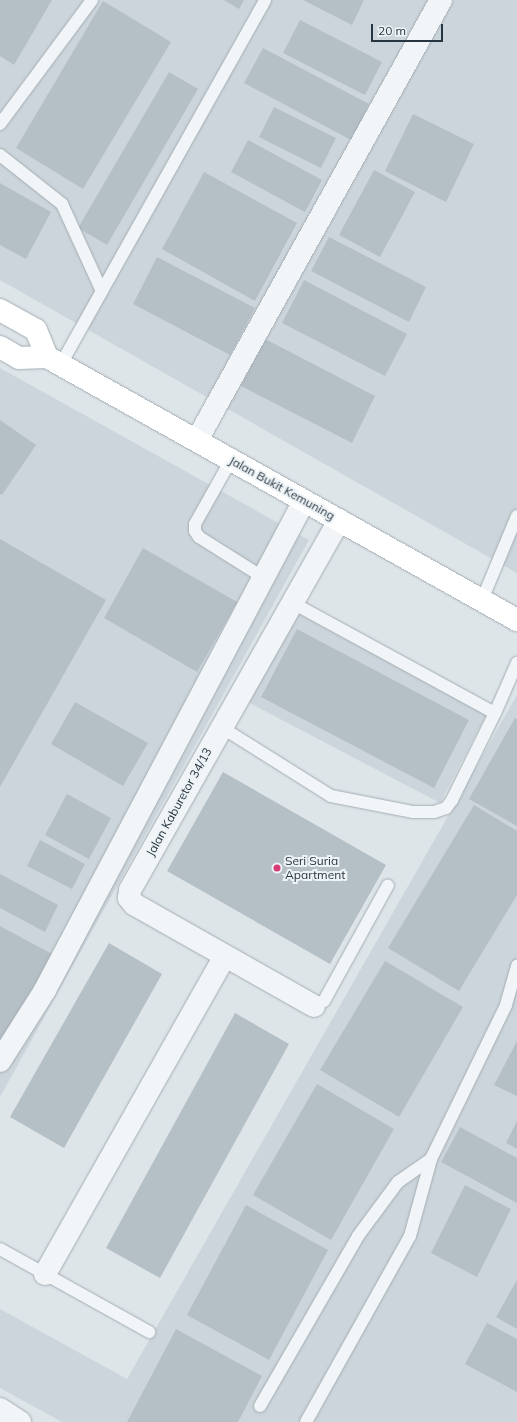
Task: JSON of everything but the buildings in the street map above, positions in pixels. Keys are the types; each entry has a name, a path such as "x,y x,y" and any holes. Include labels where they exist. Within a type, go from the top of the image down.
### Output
{"main road":[{"path":"0,310 36,330 54,360"},
{"path":"0,347 19,358 54,360"},
{"name":"Jalan Bukit Kemuning","path":"54,360 517,620"}],"street":[{"path":"197,440 441,0"},
{"path":"0,1061 45,990 304,501"},
{"name":"Jalan Kaburetor 34/13","path":"314,1006 134,904 129,898 130,890 291,602 339,520"},
{"path":"45,1274 224,956"}],"lane":[{"path":"0,124 92,0"},
{"path":"54,360 101,289 265,0"},
{"path":"0,155 62,204 101,289"},
{"path":"231,460 196,524 195,531 199,537 264,578"},
{"path":"482,600 517,516"},
{"path":"291,602 495,713"},
{"path":"221,727 331,796 414,812 434,812 446,808 452,800 495,713 517,663"},
{"path":"314,1006 324,1001 388,885"},
{"path":"306,1422 410,1236 431,1159 506,1005 517,966"},
{"path":"260,1406 358,1236 398,1182 431,1159"},
{"path":"0,1249 149,1332"}],"shaded area":[{"path":"0,0 517,0 517,573 0,280"},
{"path":"0,368 309,540 0,1097"},
{"path":"295,612 487,714 440,803 244,700"},
{"path":"517,695 517,1422 62,1422 0,1388 0,1309 127,1379"}],"place":[{"name":"Seri Suria Apartment","path":"277,868"}]}
